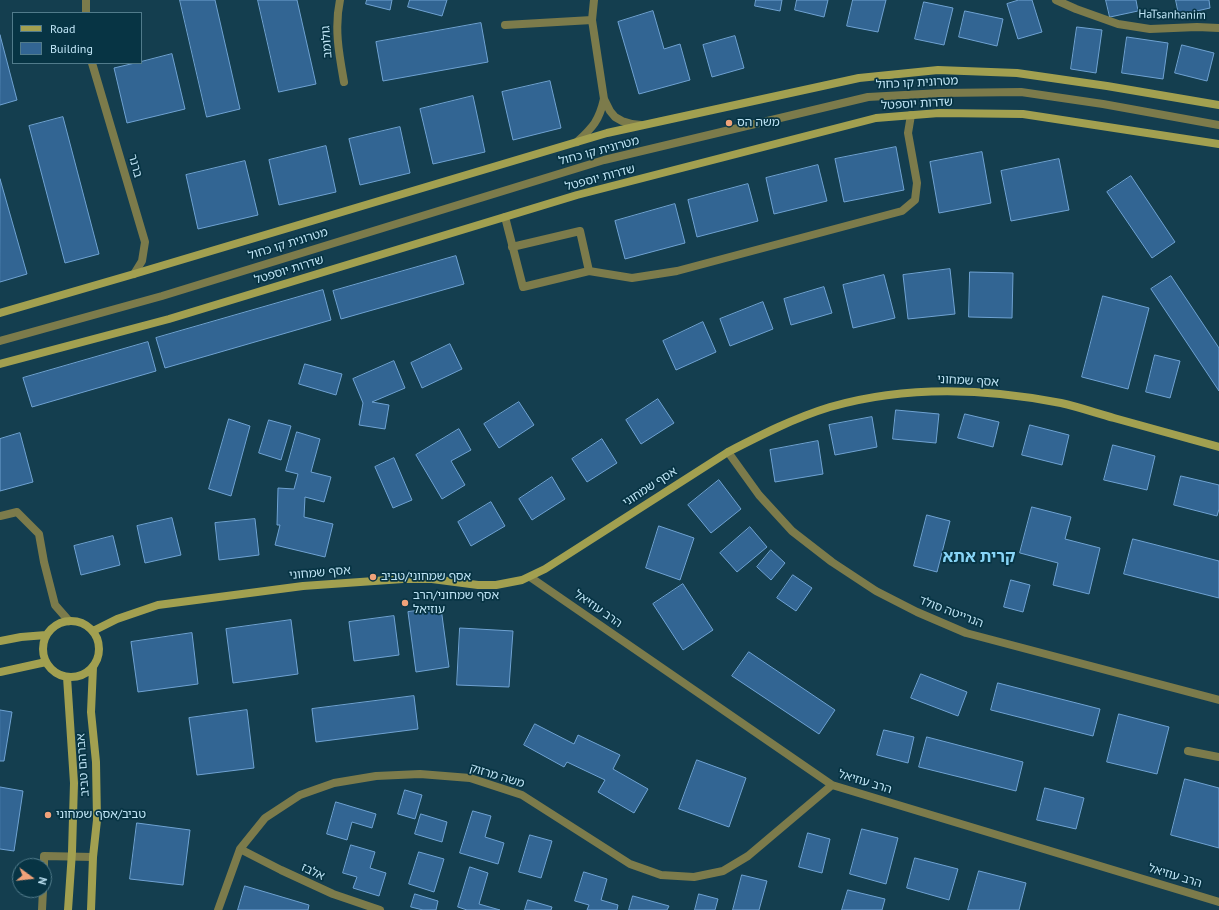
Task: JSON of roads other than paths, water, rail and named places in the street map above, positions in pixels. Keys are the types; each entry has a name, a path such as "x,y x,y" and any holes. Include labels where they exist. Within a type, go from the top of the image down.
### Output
{"street":[{"path":"86,0 86,12"},
{"name":"גולומב","path":"340,0 338,10 337,44 344,82"},
{"path":"594,0 592,20 604,98 610,111 615,117 632,124 644,125"},
{"name":"HaTsanhanim","path":"1056,0 1118,24 1150,29 1197,27 1219,28"},
{"path":"506,25 592,20"},
{"name":"ברנר","path":"92,64 145,242 142,261 134,274"},
{"path":"0,313 607,133 859,78 938,70 1017,73 1106,86 1219,106"},
{"name":"מטרונית קו כחול","path":"0,341 162,296 604,160 868,97 940,93 1021,92 1103,104 1219,125"},
{"path":"577,142 597,121 604,98"},
{"name":"שדרות יוספטל","path":"0,364 169,319 577,196 876,118 940,113 1023,114 1219,144"},
{"path":"505,217 523,288 589,271 632,278 677,271 902,210 915,200 917,183 908,133 912,115"},
{"path":"512,247 580,231 589,271"},
{"name":"אסף שמחוני","path":"94,631 117,620 158,605 295,587 404,579 432,579 474,585 491,585 518,581 530,577 545,569 728,452 780,425 831,407 859,400 900,394 948,391 986,392 1063,404 1219,447"},
{"name":"הנרייטה סולד","path":"728,452 759,495 792,531 832,562 876,591 917,612 966,633 1219,700"},
{"path":"0,516 17,512 39,534 44,562 55,604 69,621"},
{"name":"הרב עוזיאל","path":"530,577 832,785 1219,902"},
{"path":"74,620 85,624 94,631 100,649 98,659 93,667 85,673 77,676 59,674 46,662 43,653 43,644 46,635 53,627 63,621 74,620"},
{"path":"0,641 21,637 46,635"},
{"path":"0,672 46,662"},
{"name":"אברהם טביב","path":"91,910 93,857 98,820 96,762 91,712 93,667"},
{"name":"אברהם טביב","path":"67,676 74,783 72,856 68,910"},
{"path":"1188,751 1219,757"},
{"name":"משה מרזוק","path":"218,910 240,849 265,818 300,796 334,783 376,776 420,774 470,778 522,795 630,864 661,875 694,877 724,872 748,856 832,785"},
{"name":"אלבז","path":"240,849 333,894 380,910"},
{"path":"44,858 44,856 93,857"},
{"path":"42,910 43,898"}],"place":[{"name":"משה הס","path":"729,123"},
{"name":"אסף שמחוני/טביב","path":"373,577"},
{"name":"אסף שמחוני/הרב עוזיאל","path":"405,603"},
{"name":"טביב/אסף שמחוני","path":"48,815"}],"district":[{"name":"קרית אתא","path":"979,557"}]}
